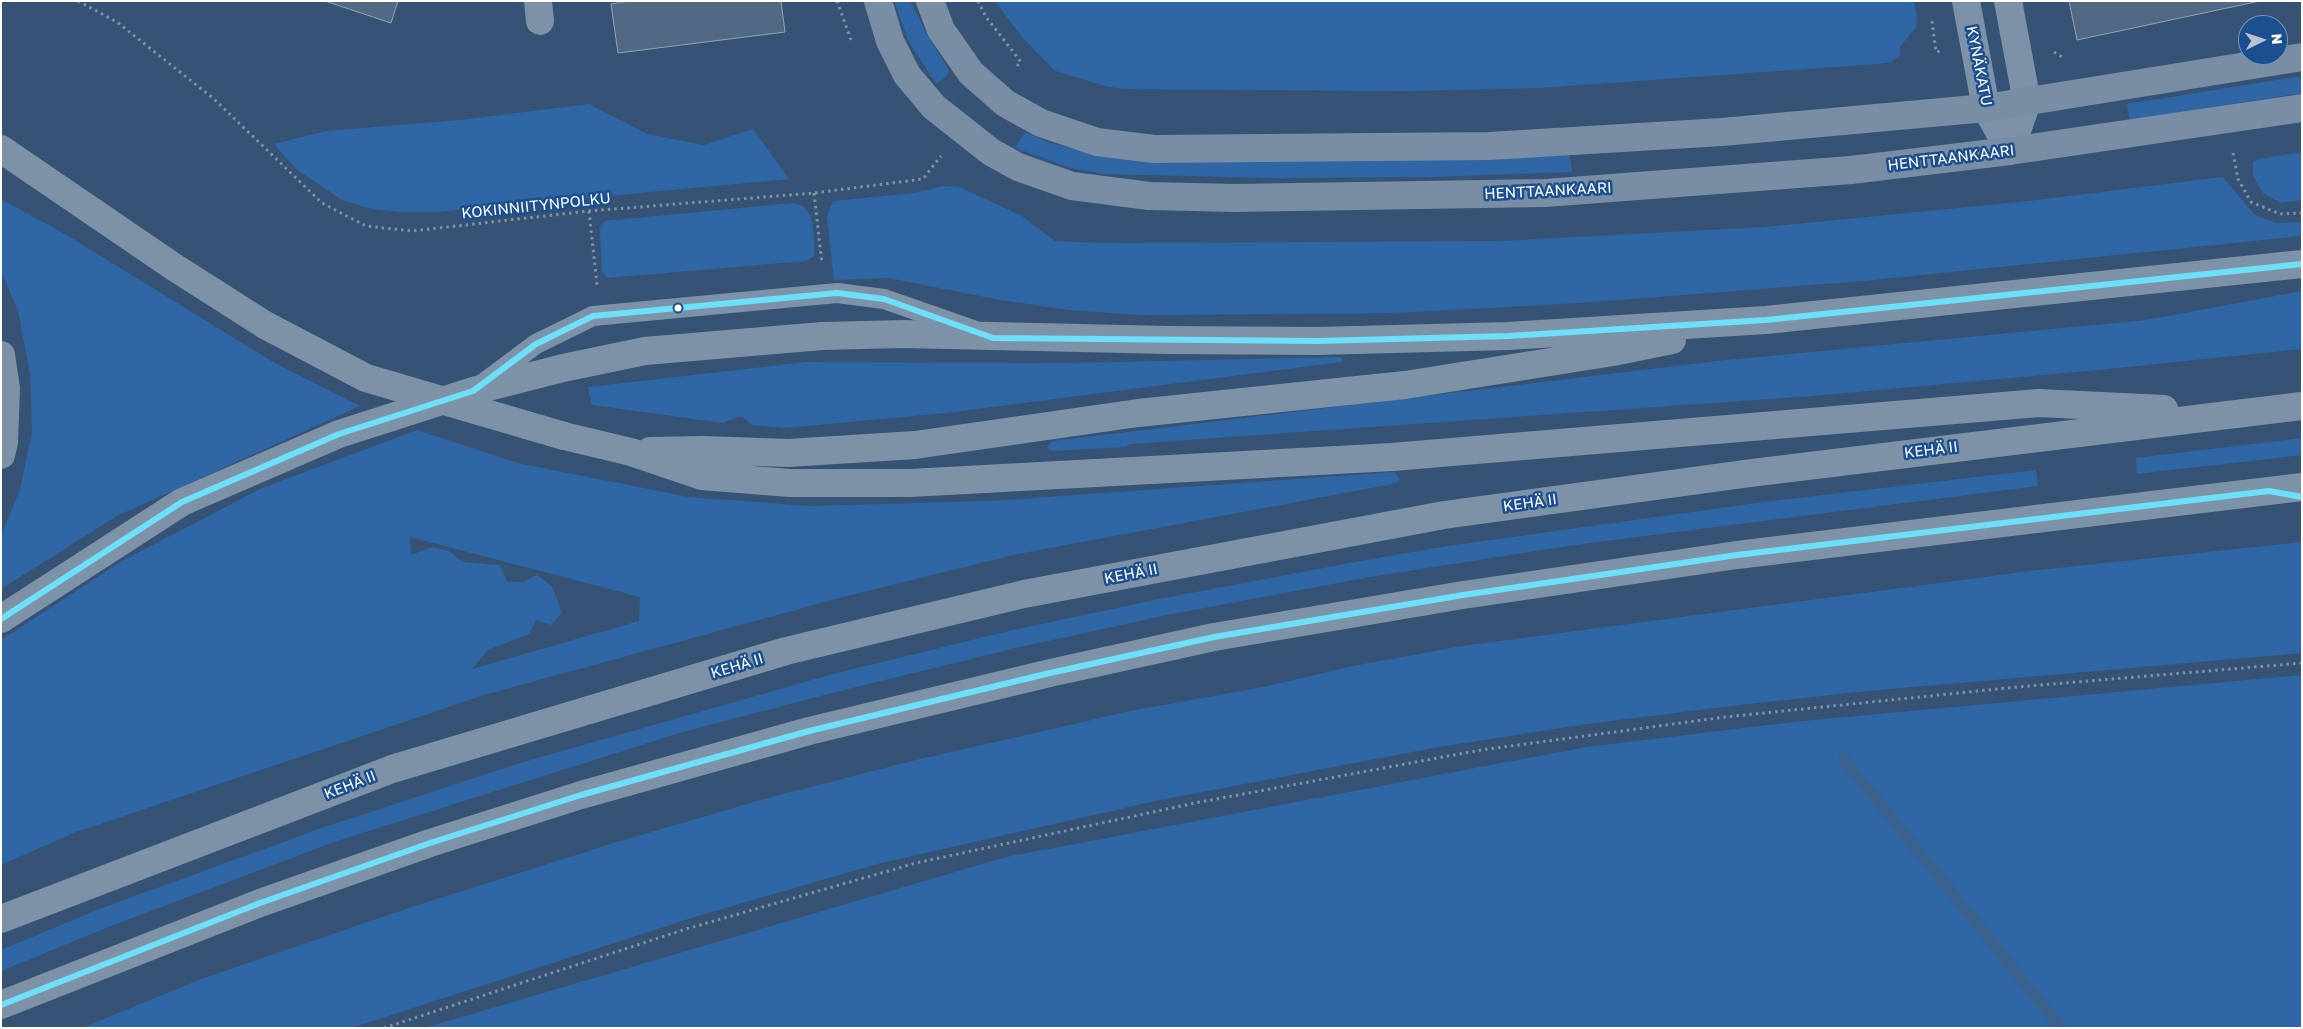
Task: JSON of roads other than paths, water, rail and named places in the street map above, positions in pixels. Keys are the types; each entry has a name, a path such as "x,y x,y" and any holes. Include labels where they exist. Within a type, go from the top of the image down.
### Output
{"highway":[{"path":"1,149 174,267 265,325 366,378 564,436 631,452 702,476 790,483 910,484 1392,457 2039,403 2243,412"},
{"path":"1,619 182,502 339,434 473,391 563,368 645,350 822,336 904,334 993,338 1327,340 1508,336 1766,320 2302,264"},
{"path":"631,452 704,450 788,453 915,445 1138,414 1405,385 1613,352 1766,320"},
{"path":"1,356 6,388 4,442 1,454"},
{"name":"KEHÄ II","path":"1,919 392,769 786,651 1024,594 1444,516 1751,472 2302,406"},
{"path":"1,1005 260,903 430,843 581,795 809,730 1050,673 1214,637 1473,594 1737,555 2302,487"},
{"path":"2269,491 2302,498"}],"main road":[{"name":"HENTTAANKAARI","path":"878,1 890,41 907,75 934,107 991,152 1018,167 1072,186 1149,196 1235,198 1545,193 1851,170 2010,151 2302,108"},
{"path":"930,1 940,30 971,74 1005,103 1041,123 1097,142 1154,149 1489,146 1722,132 1986,108 2302,57"}],"street":[{"name":"KYNÄKATU","path":"1966,1 1986,108 2010,151"},
{"path":"2008,1 2027,102 2010,151"}],"lane":[{"path":"473,391 536,344 593,316 602,315 837,292 884,299 993,338"}],"waterway":[{"path":"1843,758 2061,1028"}]}
